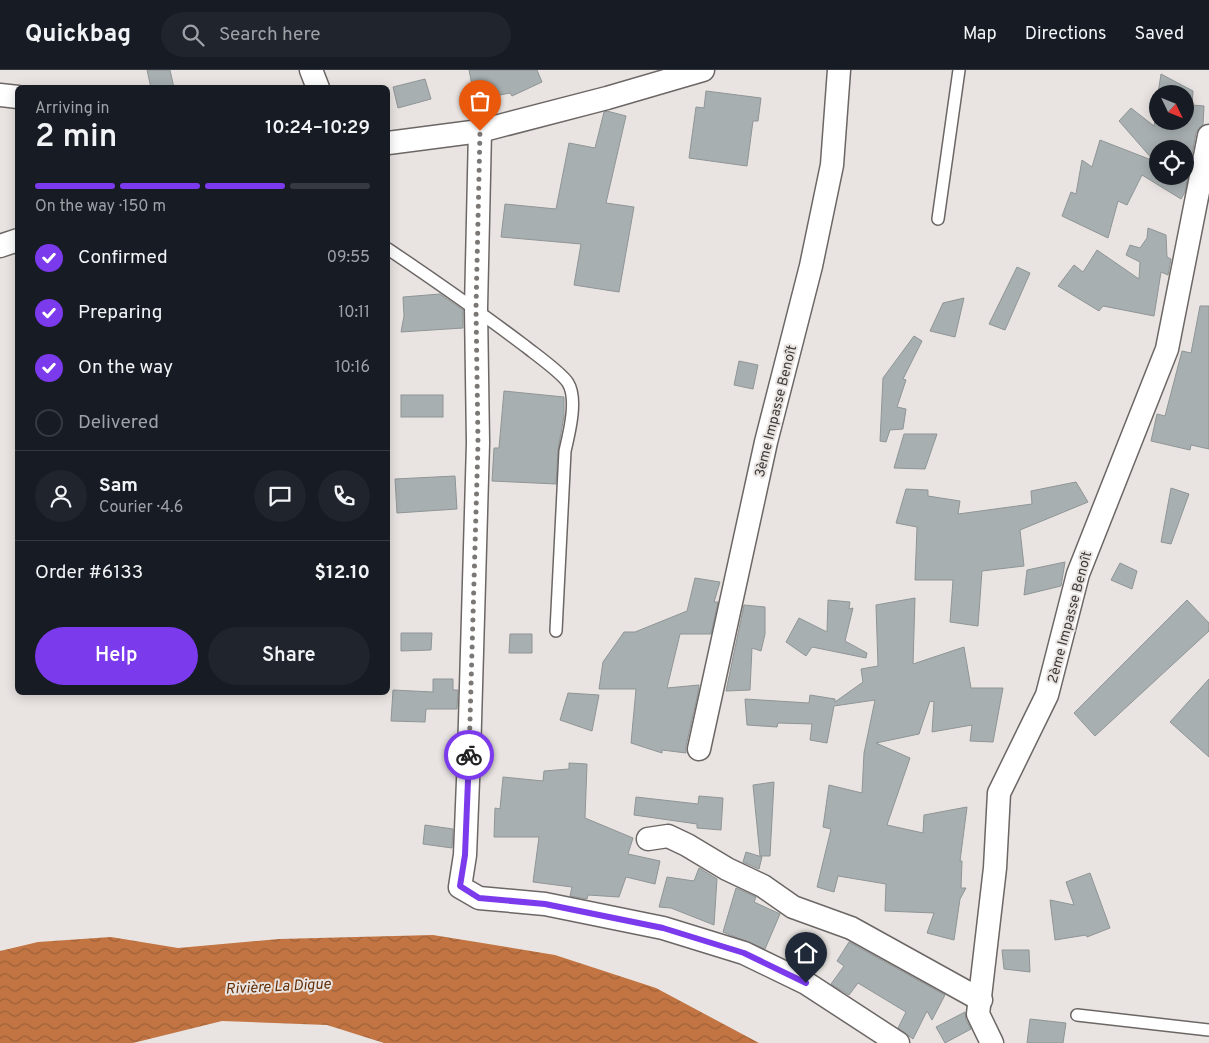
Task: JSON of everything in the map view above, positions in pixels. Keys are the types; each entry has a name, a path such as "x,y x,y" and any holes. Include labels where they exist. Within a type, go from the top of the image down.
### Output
{"street":[{"path":"311,70 317,85"},
{"path":"390,143 480,131 607,98 703,70"},
{"name":"3ème Impasse Benoît","path":"698,749 766,442 811,266 832,165 839,70"},
{"path":"0,95 15,97"},
{"path":"480,131 476,308 477,462 469,756 465,855 460,886 479,898 545,904 663,928 744,953 806,983 898,1043"},
{"name":"2ème Impasse Benoît","path":"992,1043 978,1014 996,868 999,793 1047,695 1078,574 1167,349 1209,136"},
{"path":"0,246 15,241"},
{"path":"648,839 668,836 681,842 727,870 763,886 793,907 851,928 981,1000"}],"lane":[{"path":"938,219 959,70"},
{"path":"390,250 476,308 542,359 568,383 573,397 570,433 565,451 556,631"},
{"path":"1077,1015 1209,1030"}],"water":[{"name":"Rivière La Digue","path":"433,935 555,955 656,988 759,1043 384,1043 327,1025 222,1021 133,1043 0,1043 0,951 38,942 111,937 178,948 279,939"}],"building":[{"path":"147,70 170,70 173,85 150,85"},
{"path":"469,70 537,70 542,82 512,96 510,93 475,100"},
{"path":"1161,74 1182,85 1159,85"},
{"path":"425,79 431,99 398,108 393,87"},
{"path":"706,91 761,98 758,121 753,121 747,166 689,158 696,107 704,108"},
{"path":"1194,105 1204,106 1203,125 1196,133 1194,144 1194,140 1149,140 1149,155 1119,121 1131,108 1149,122 1149,130 1194,130"},
{"path":"607,111 626,116 606,203 634,207 619,292 574,285 581,244 501,237 505,204 556,209 569,143 595,148 604,112"},
{"path":"1100,140 1149,159 1149,179 1142,175 1127,205 1118,201 1108,238 1062,216 1071,192 1076,194 1082,160 1092,167"},
{"path":"1158,185 1186,185 1181,199"},
{"path":"1148,228 1166,235 1167,257 1171,259 1168,275 1161,272 1154,316 1103,306 1099,311 1058,286 1074,265 1083,272 1097,250 1139,279 1140,262 1126,255 1130,245 1140,248 1147,238"},
{"path":"1017,267 1030,273 1005,330 989,324"},
{"path":"440,294 463,310 463,328 401,332 404,316 403,297"},
{"path":"964,298 955,337 930,331 943,303"},
{"path":"1200,306 1209,306 1209,449 1191,445 1190,450 1151,441 1157,414 1165,416 1182,351 1191,353"},
{"path":"914,336 922,341 903,379 906,380 897,407 906,409 903,429 890,430 886,442 880,441 883,378"},
{"path":"739,361 758,365 753,389 734,385"},
{"path":"504,391 564,397 564,416 558,450 556,484 492,481 494,448 499,448"},
{"path":"401,395 443,395 443,417 401,417"},
{"path":"904,434 937,434 925,469 894,468"},
{"path":"455,476 457,509 397,513 395,479"},
{"path":"1076,482 1088,502 1020,530 1024,566 982,571 978,626 950,622 953,580 915,580 917,527 896,523 906,489 928,490 928,496 960,501 958,514 1032,504 1031,491"},
{"path":"1171,488 1189,494 1171,544 1161,542"},
{"path":"1065,562 1061,586 1024,595 1027,570"},
{"path":"1120,563 1137,571 1132,589 1111,580"},
{"path":"695,578 720,582 714,602 718,602 711,634 680,634 667,688 699,685 698,693 686,753 662,750 662,753 631,743 636,689 599,689 603,662 624,632 635,632 687,611"},
{"path":"915,598 913,664 964,647 971,688 1003,688 993,742 970,741 972,725 932,732 934,702 930,701 919,734 876,743 910,758 887,825 923,833 924,815 967,807 960,861 962,861 961,888 966,888 960,899 954,940 927,933 934,913 885,911 886,884 838,876 834,892 817,887 831,829 823,827 829,785 862,793 864,753 875,700 834,706 827,743 810,740 812,724 778,723 777,727 747,725 745,699 809,703 810,695 835,699 835,702 863,682 861,669 878,666 876,605"},
{"path":"828,600 850,602 849,609 853,608 845,641 867,653 866,658 812,647 806,656 786,642 799,618 827,632"},
{"path":"1187,600 1209,623 1209,631 1095,736 1074,713"},
{"path":"744,605 765,607 765,634 761,651 752,648 750,690 726,691"},
{"path":"401,633 432,633 431,650 401,651"},
{"path":"510,634 532,634 532,653 509,653"},
{"path":"433,679 453,679 453,690 458,690 457,709 426,709 425,722 391,721 393,690 433,692"},
{"path":"1209,679 1209,757 1170,722"},
{"path":"568,693 599,695 592,731 560,720"},
{"path":"569,763 587,764 585,818 633,838 628,854 660,861 655,884 626,877 619,897 588,895 587,899 570,896 572,887 533,882 539,837 494,837 495,808 500,809 503,777 543,781 544,771 569,769"},
{"path":"774,782 770,856 760,856 753,785"},
{"path":"699,796 723,798 721,830 697,828 697,824 634,815 636,797 698,804"},
{"path":"425,825 453,829 452,848 423,844"},
{"path":"746,852 762,857 759,869 743,862"},
{"path":"699,868 717,879 714,925 671,908 659,907 667,877 694,881"},
{"path":"1090,873 1110,928 1087,937 1086,935 1055,940 1050,900 1074,905 1066,882"},
{"path":"736,888 756,897 754,902 780,914 765,949 723,932"},
{"path":"849,942 945,995 932,1020 927,1011 913,1039 898,1028 906,1012 858,983 849,995 831,984 844,966 837,961"},
{"path":"1002,950 1029,950 1030,972 1004,969"},
{"path":"965,1012 966,1020 971,1029 945,1043 936,1027"},
{"path":"1030,1019 1066,1023 1063,1043 1027,1043"}],"way so far":[{"path":"469,755 478,443 476,308 480,131"}],"route":[{"path":"469,755 465,855 460,886 479,898 545,904 663,928 744,953 806,983"}]}
